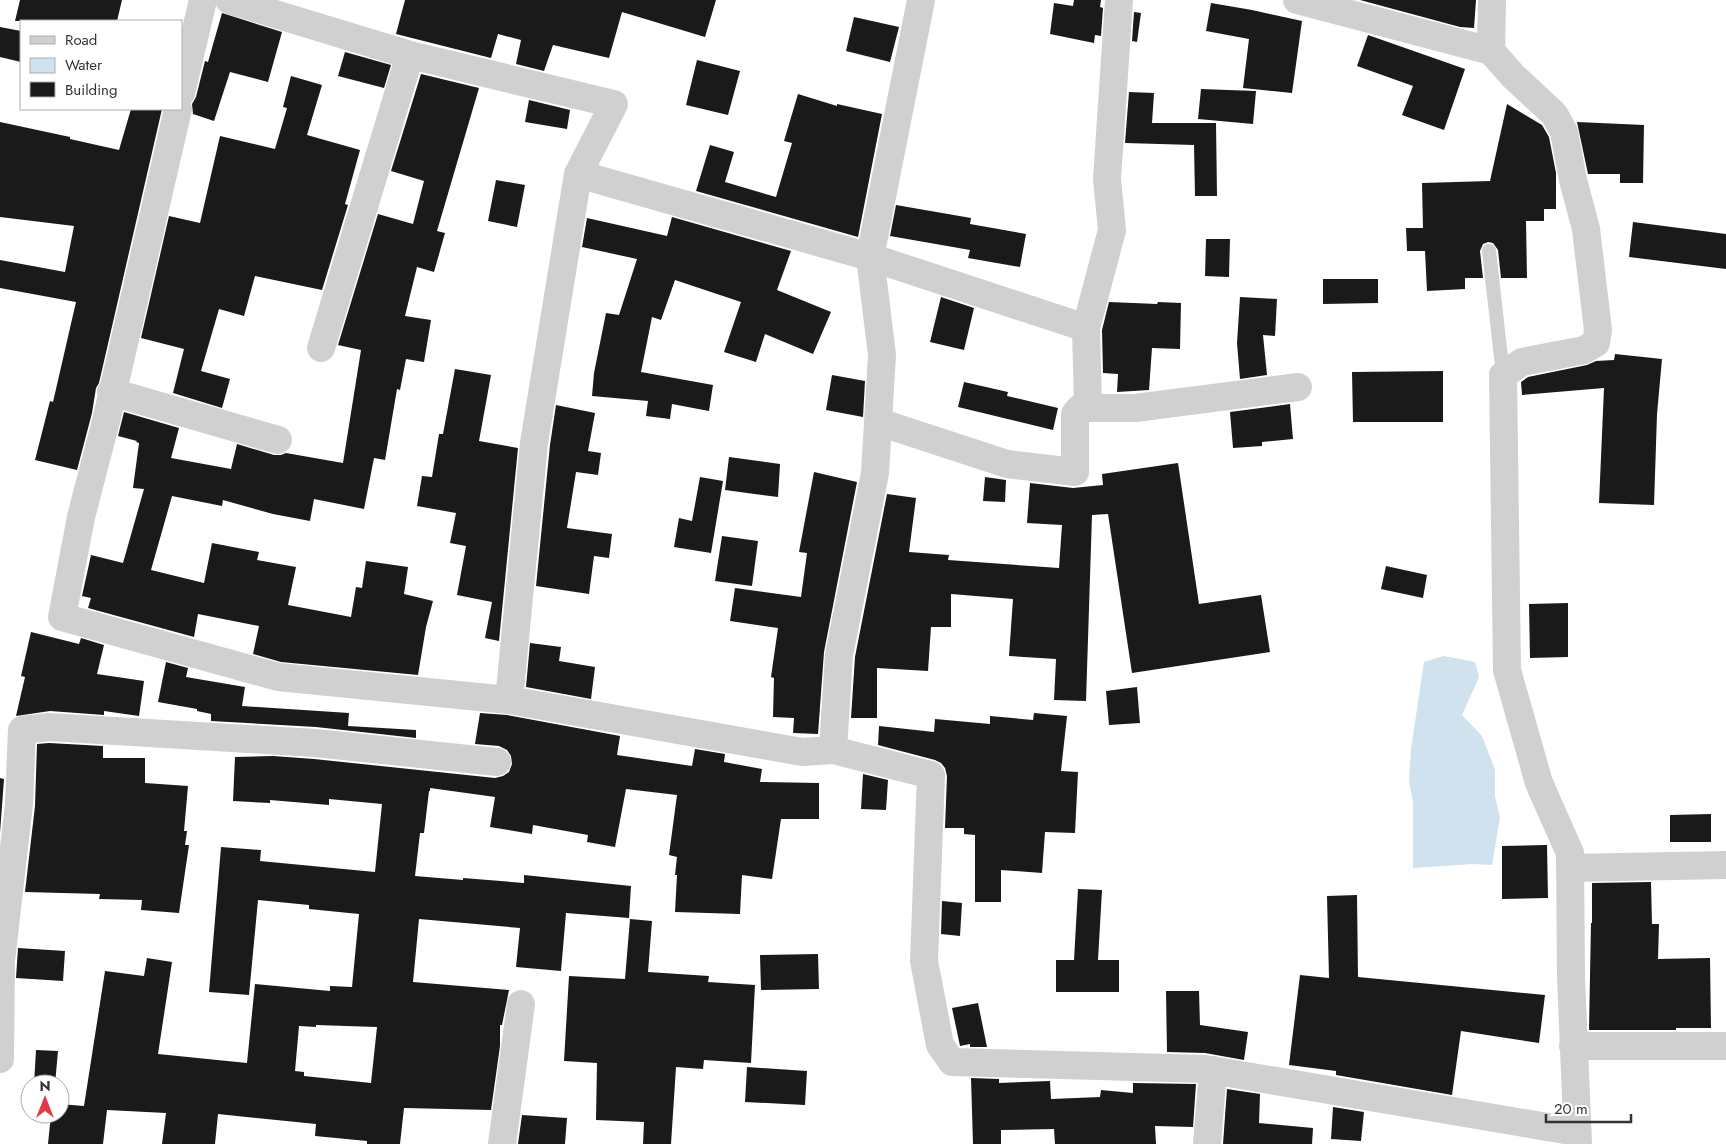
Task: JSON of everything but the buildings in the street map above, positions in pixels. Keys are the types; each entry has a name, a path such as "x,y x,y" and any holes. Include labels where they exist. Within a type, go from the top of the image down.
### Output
{"street":[{"path":"182,90 203,0"},
{"path":"229,0 410,55 614,104 578,174 534,443 509,700"},
{"path":"833,750 839,655 875,473 882,355 870,257 921,0"},
{"path":"1088,408 1086,328 1112,230 1107,179 1118,0"},
{"path":"178,110 111,392 107,417 81,516 62,617 278,677 509,700 802,752 833,750 931,775 924,962 940,1045 952,1062 1212,1070 1577,1138 1571,976 1570,853 1539,783 1507,670 1503,374 1522,362 1584,350 1596,344 1598,330 1586,229 1573,180 1564,132 1554,114 1513,76 1491,51 1297,0"},
{"path":"1491,51 1492,0"},
{"path":"321,348 410,55"},
{"path":"578,174 870,257 1086,328"},
{"path":"888,425 1007,464 1075,472 1075,414 1079,409 1135,408 1298,387"},
{"path":"111,392 278,440"},
{"path":"0,1059 1,961 19,804 22,730 58,728 315,743 497,762"},
{"path":"1570,868 1726,865"},
{"path":"502,1144 521,1004"},
{"path":"1573,1046 1726,1046"},
{"path":"1207,1144 1212,1070"}],"lane":[{"path":"1488,251 1503,374"}],"water":[{"path":"1444,656 1475,662 1479,677 1462,715 1482,736 1495,770 1495,796 1500,818 1492,865 1473,864 1413,868 1413,803 1409,780 1411,749 1424,662"}]}
